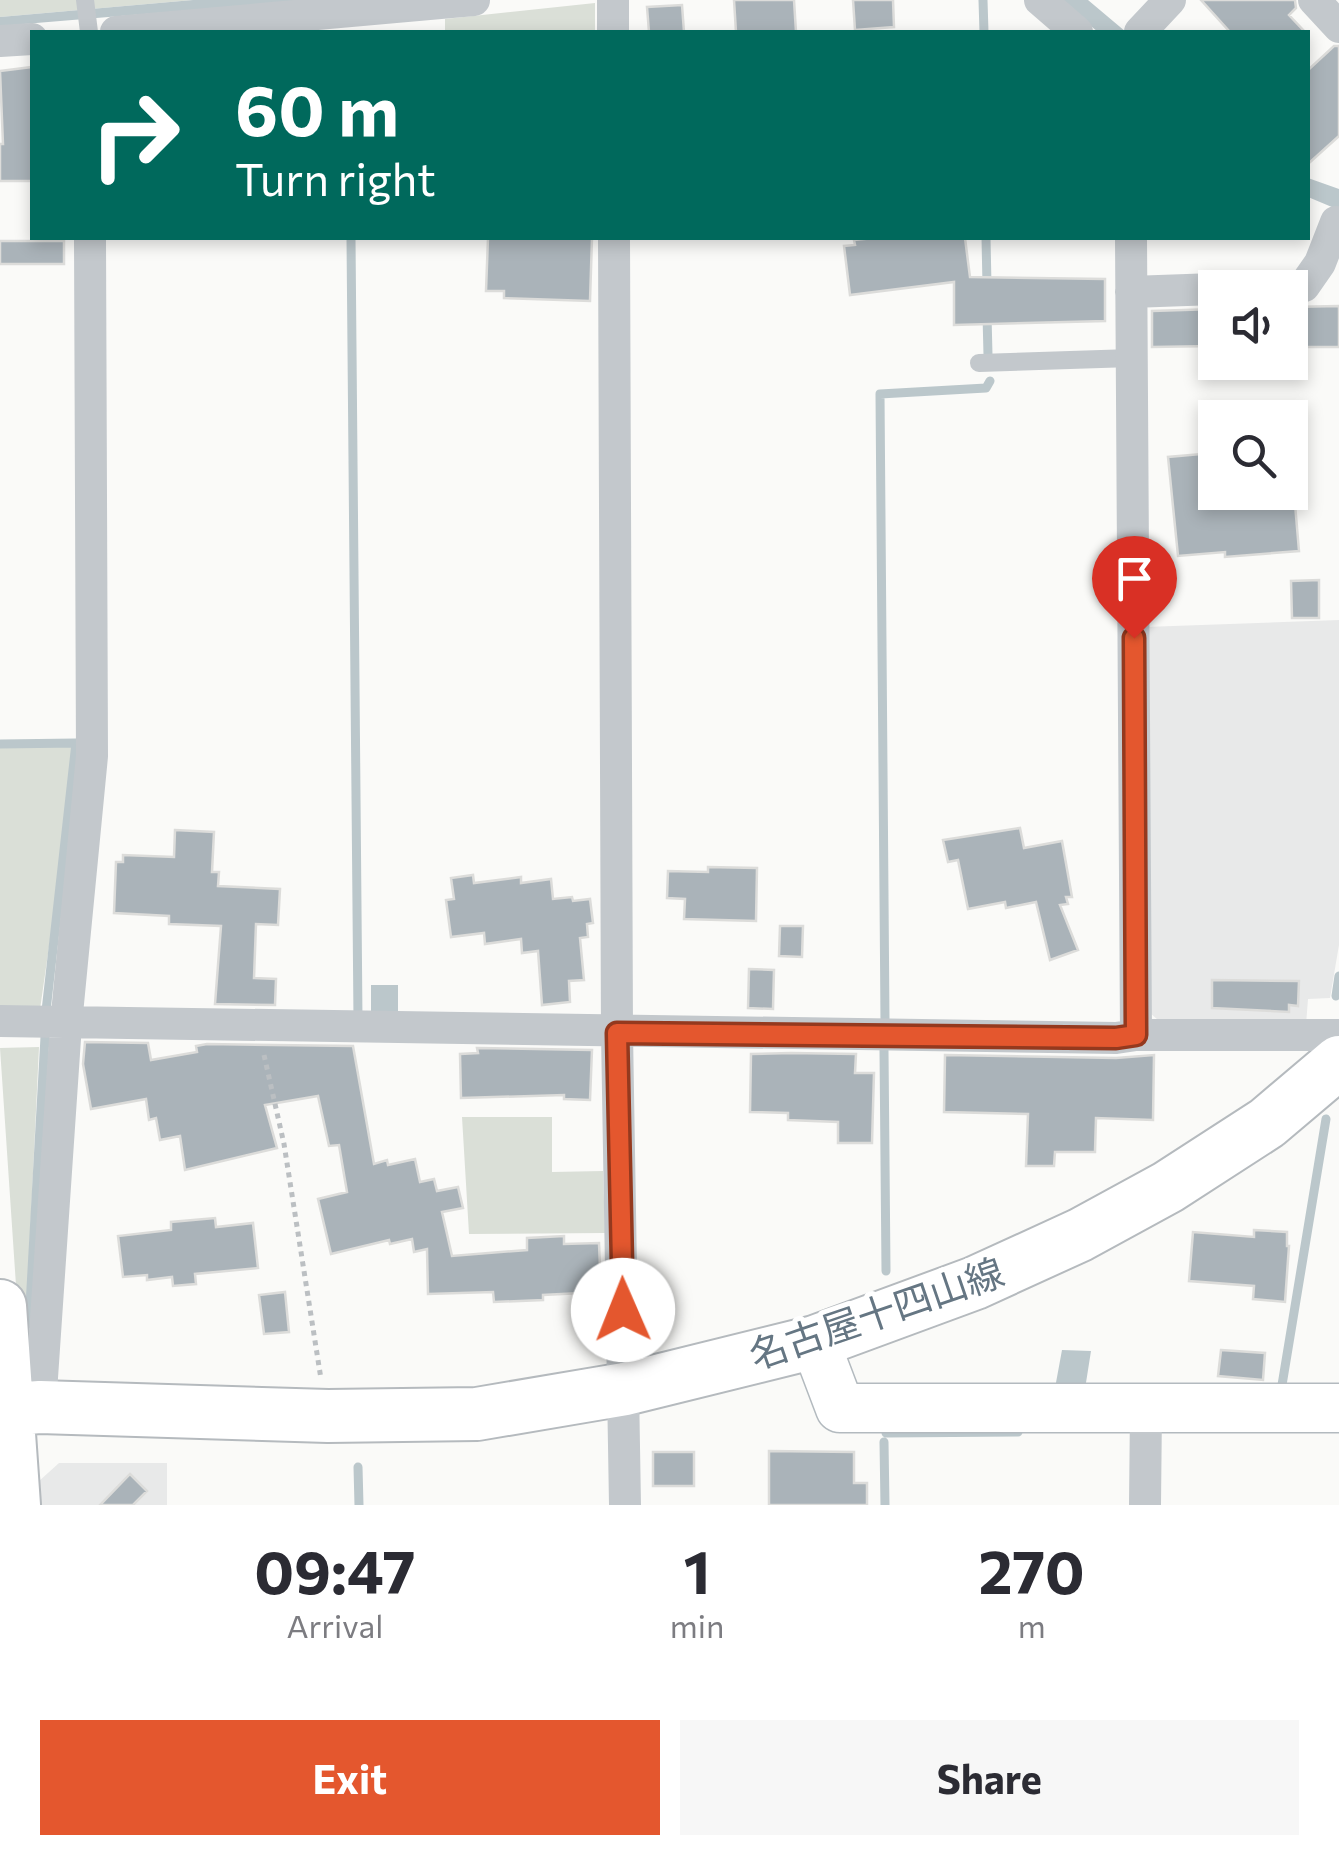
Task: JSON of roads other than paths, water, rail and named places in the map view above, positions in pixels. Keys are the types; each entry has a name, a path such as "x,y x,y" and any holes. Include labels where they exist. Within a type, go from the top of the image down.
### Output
{"main road":[{"name":"名古屋十四山線","path":"16,1409 328,1416 477,1414 625,1389 815,1342 975,1282 1080,1234 1168,1186 1268,1123 1339,1062"},
{"path":"0,1306 16,1409 14,1505"}],"street":[{"path":"93,19 474,0"},
{"path":"613,0 613,30"},
{"path":"1040,0 1075,30"},
{"path":"1142,30 1170,0"},
{"path":"1314,0 1339,27"},
{"path":"0,42 30,39"},
{"path":"1308,280 1320,263 1328,218"},
{"path":"16,1409 66,1024 92,756 90,240"},
{"path":"614,240 617,1033 626,1505"},
{"path":"1130,240 1136,1035"},
{"path":"1131,292 1198,290"},
{"path":"0,1021 617,1033 1339,1036"},
{"path":"815,1342 840,1408 1339,1408"},
{"path":"1146,1409 1146,1505"}],"lane":[{"path":"978,362 1132,358"}],"waterway":[{"path":"983,0 984,30"},
{"path":"351,240 358,1019"},
{"path":"986,240 987,285"},
{"path":"987,315 988,355"},
{"path":"885,1021 880,394 986,388 990,381"},
{"path":"0,744 76,743 46,1011"},
{"path":"1336,996 1339,976"},
{"path":"29,1324 45,1037"},
{"path":"884,1050 886,1271"},
{"path":"1281,1391 1326,1119"},
{"path":"886,1433 1018,1432"},
{"path":"884,1442 885,1505"},
{"path":"358,1467 359,1505"}]}
